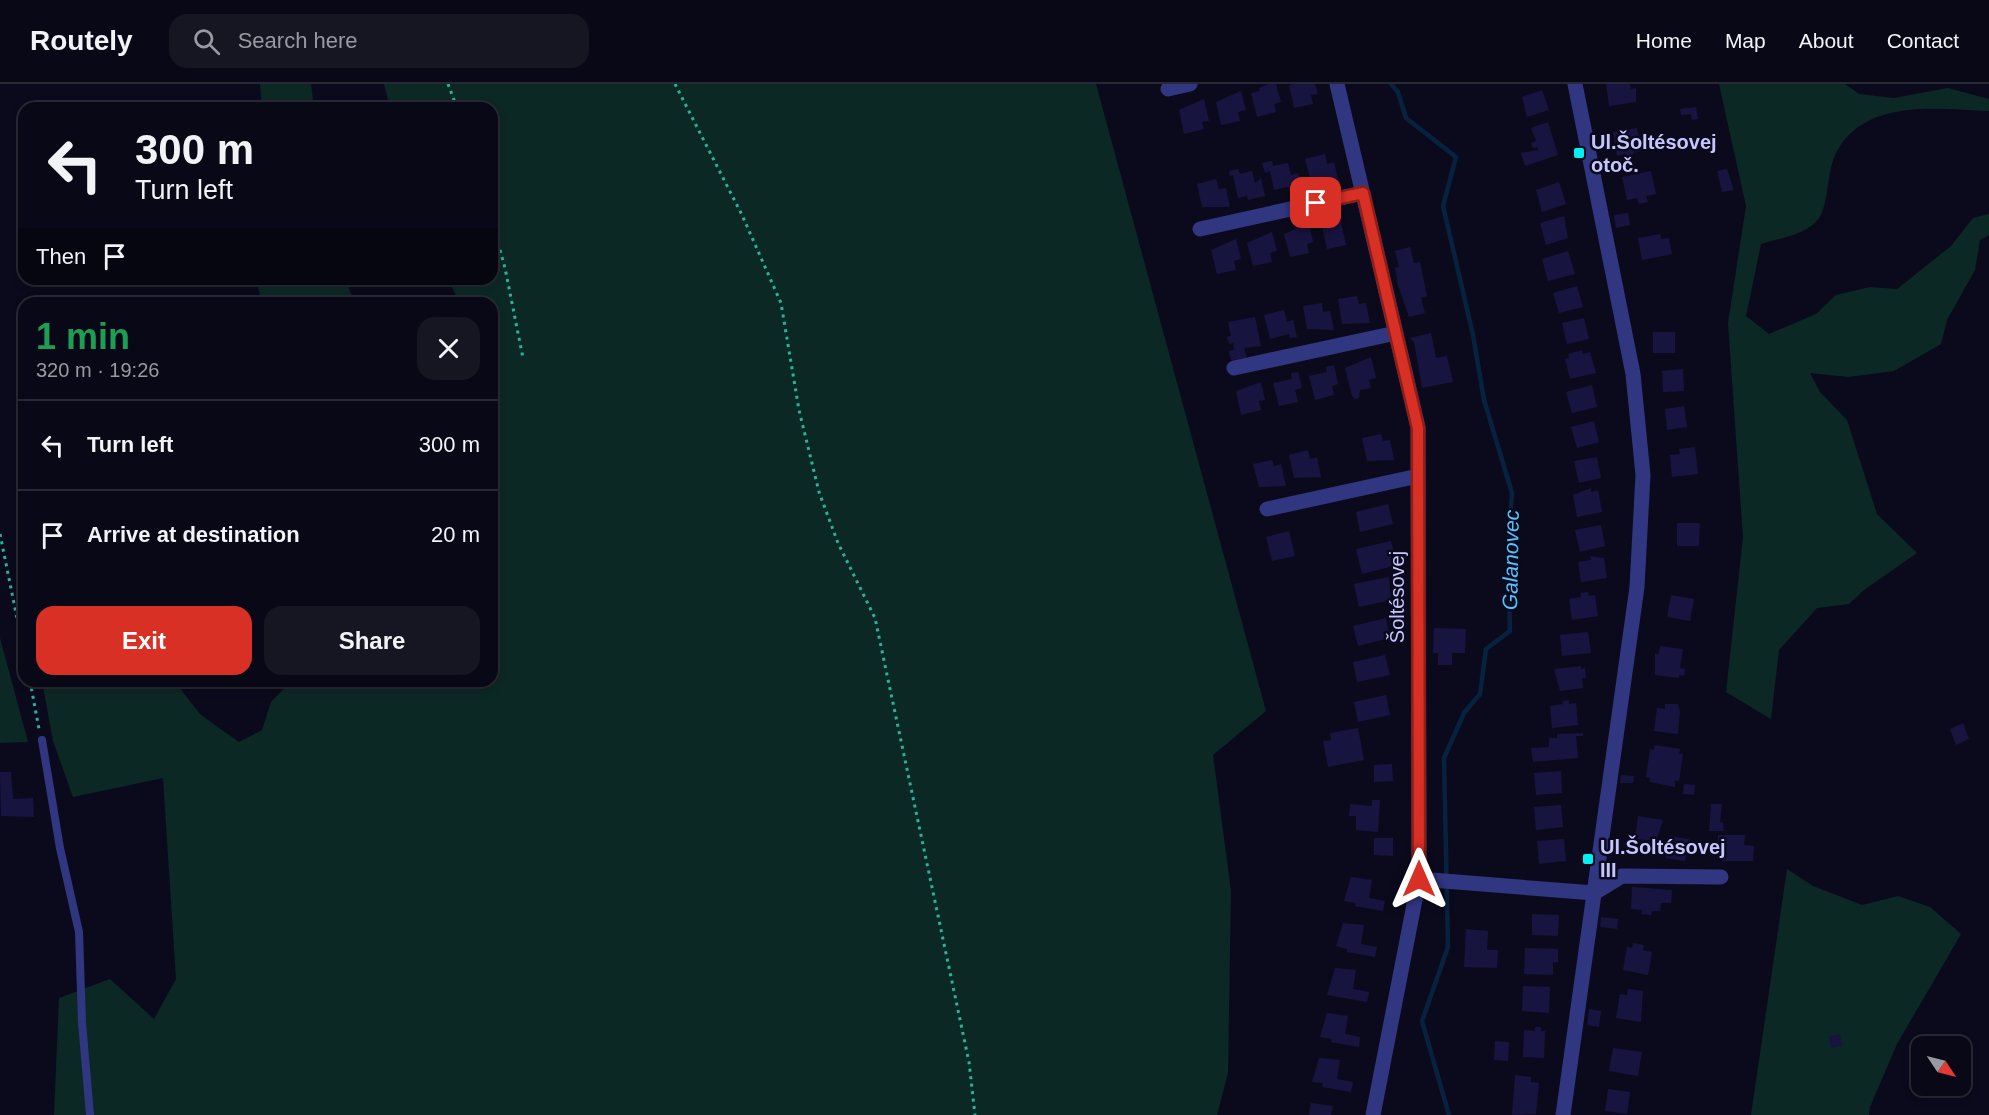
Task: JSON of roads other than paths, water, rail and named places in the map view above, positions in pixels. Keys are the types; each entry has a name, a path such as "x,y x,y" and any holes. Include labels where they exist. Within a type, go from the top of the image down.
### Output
{"street":[{"path":"1168,89 1190,84"},
{"name":"Šoltésovej","path":"1337,84 1418,428 1419,879 1373,1115"},
{"path":"1563,1115 1637,587 1643,475 1632,374 1575,84"},
{"path":"1200,229 1363,193"},
{"path":"1234,368 1396,333"},
{"path":"1267,509 1418,476"},
{"path":"1419,879 1594,893 1622,876 1720,877"}],"lane":[{"path":"42,740 60,848 79,932 82,1022 90,1115"}],"waterway":[{"name":"Galanovec","path":"1391,84 1398,92 1406,118 1456,157 1443,206 1473,335 1484,400 1512,493 1508,548 1510,631 1486,649 1480,694 1464,713 1444,758 1448,947 1422,1021 1449,1115"}],"place":[{"name":"Ul.Šoltésovej otoč.","path":"1579,153"},
{"name":"Ul.Šoltésovej III","path":"1588,859"}]}
